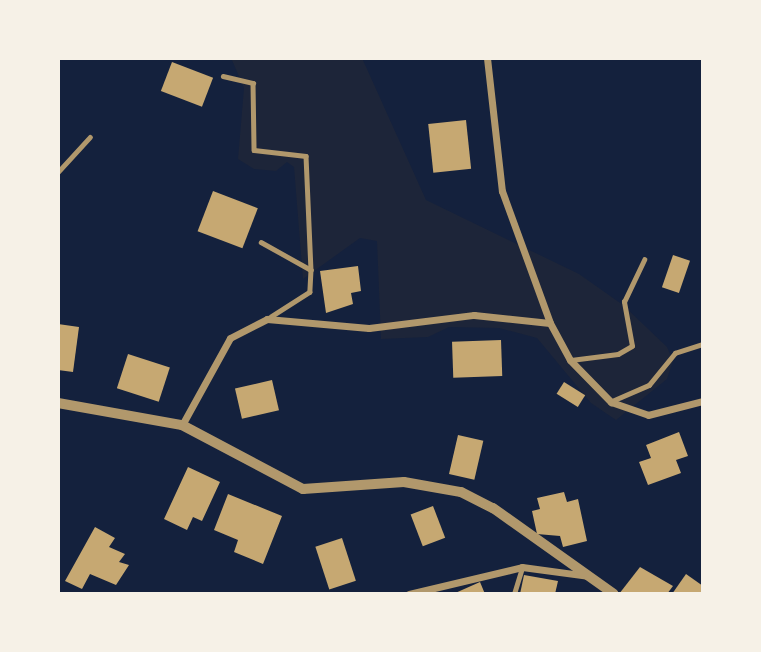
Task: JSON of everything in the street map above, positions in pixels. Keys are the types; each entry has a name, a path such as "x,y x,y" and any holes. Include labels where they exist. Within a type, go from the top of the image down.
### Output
{"street":[{"path":"487,58 502,191 550,323 570,360 611,402 648,415 703,401"},
{"path":"182,425 230,338 267,319 369,328 474,315 550,323"},
{"path":"58,403 182,425 303,489 404,482 461,492 493,508 614,594"},
{"path":"409,594 522,567 589,576"}],"lane":[{"path":"223,76 253,83 254,150 306,156 310,292 302,302 267,319"},
{"path":"58,172 90,137"},
{"path":"261,242 311,270"},
{"path":"570,360 618,354 632,346 624,302 644,260"},
{"path":"611,402 649,385 676,353 703,344"},
{"path":"514,594 522,567"}],"shaded area":[{"path":"231,58 362,58 426,200 579,274 623,305 667,347 673,361 667,379 616,420 591,403 537,338 499,328 449,327 428,337 381,339 377,241 360,238 303,279 294,167 287,162 276,171 254,169 238,159 244,88"}],"building":[{"path":"172,62 213,78 202,107 161,91"},
{"path":"466,120 471,169 433,173 428,124"},
{"path":"213,191 258,208 242,248 198,231"},
{"path":"673,255 690,261 679,293 662,287"},
{"path":"358,266 361,291 351,293 353,304 326,313 320,271"},
{"path":"58,324 79,327 73,372 58,370"},
{"path":"501,340 502,376 453,378 452,342"},
{"path":"128,354 170,368 159,402 117,388"},
{"path":"272,380 279,410 242,419 235,389"},
{"path":"564,382 585,395 578,407 557,394"},
{"path":"679,432 688,456 676,460 681,473 648,485 639,462 651,458 646,445"},
{"path":"458,435 483,441 474,480 449,474"},
{"path":"188,467 220,482 202,521 193,517 187,530 164,519"},
{"path":"564,492 567,502 578,499 587,541 563,547 560,536 537,534 532,511 540,509 537,498"},
{"path":"228,494 282,516 263,564 234,552 238,540 214,530"},
{"path":"433,506 445,538 423,546 411,515"},
{"path":"95,527 115,538 109,547 125,554 119,562 129,565 116,585 90,574 82,589 65,581"},
{"path":"342,538 356,581 329,589 315,547"},
{"path":"640,567 673,586 667,594 619,594"},
{"path":"686,574 703,586 703,594 672,594"},
{"path":"524,575 558,581 555,594 520,594"},
{"path":"480,582 485,594 453,594"}]}
